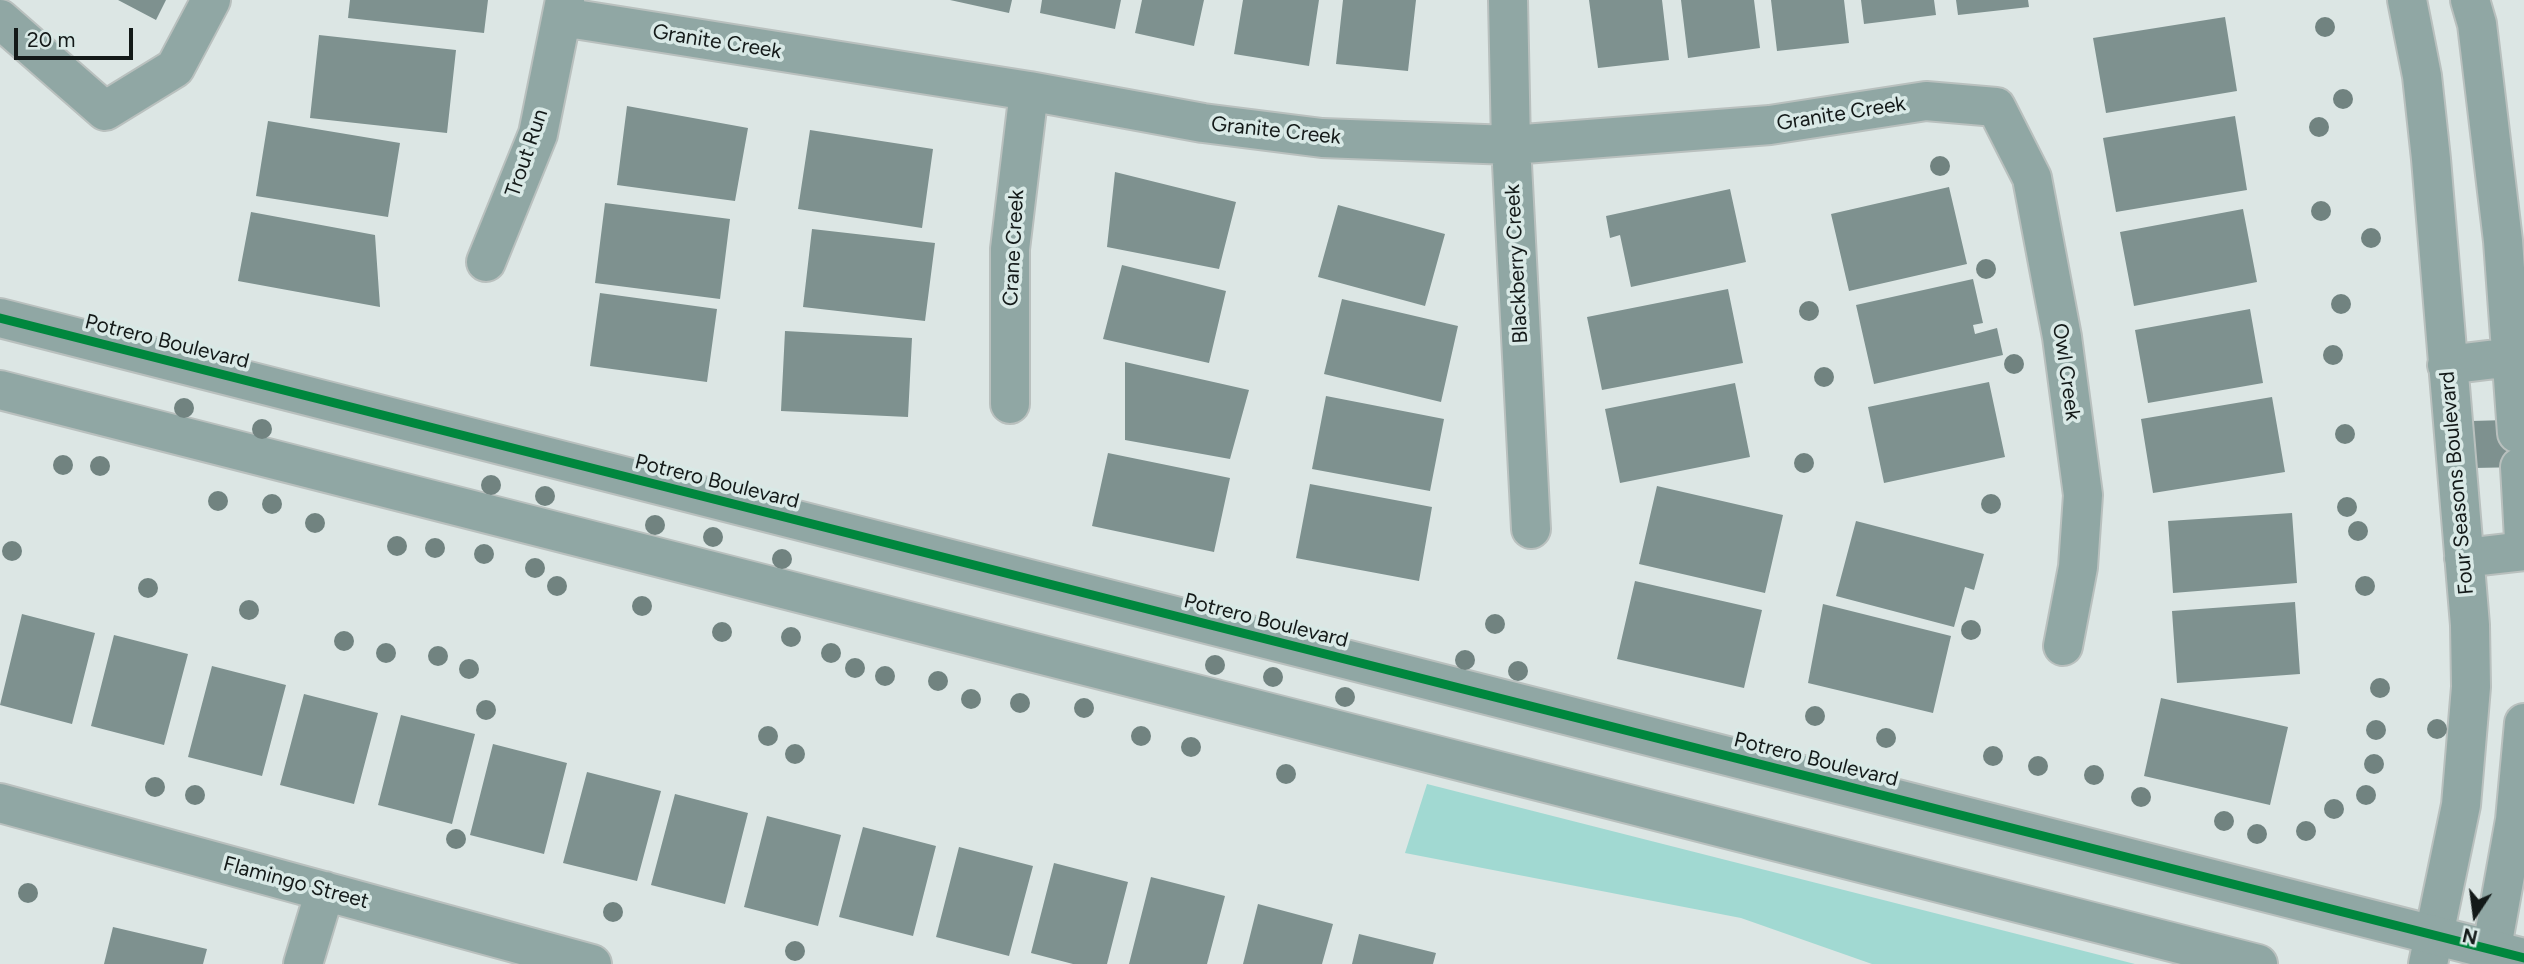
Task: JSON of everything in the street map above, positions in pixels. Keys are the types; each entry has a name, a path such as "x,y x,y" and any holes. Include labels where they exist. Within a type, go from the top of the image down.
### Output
{"street":[{"path":"0,19 105,111 176,68 211,0"},
{"name":"Blackberry Creek","path":"1508,0 1511,145 1531,529"},
{"name":"Four Seasons Boulevard","path":"2407,0 2422,76 2470,638 2467,746 2461,805 2431,950"},
{"path":"2470,0 2477,24 2518,364 2524,539"},
{"name":"Granite Creek","path":"564,9 1203,123 1322,138 1511,145 1770,125 1926,100 1996,107"},
{"name":"Trout Run","path":"486,262 538,134 564,9"},
{"name":"Crane Creek","path":"1010,404 1010,249 1029,91"},
{"name":"Owl Creek","path":"1996,107 2032,178 2062,337 2082,495 2078,567 2063,646"},
{"name":"Potrero Boulevard","path":"0,318 2431,950 2502,957"},
{"path":"2447,365 2518,364"},
{"path":"0,390 2258,964"},
{"path":"2464,558 2524,551"},
{"path":"2502,957 2524,723"},
{"name":"Flamingo Street","path":"0,803 592,964"},
{"path":"303,964 325,891"}],"shaded area":[{"path":"1427,784 2135,964 1872,964 1741,918 1405,853"}],"building":[{"path":"118,0 166,0 156,20"},
{"path":"350,0 488,0 484,33 348,18"},
{"path":"950,0 1012,0 1009,13"},
{"path":"1042,0 1121,0 1115,29 1040,13"},
{"path":"1142,0 1204,0 1194,46 1135,33"},
{"path":"1243,0 1319,0 1309,66 1234,54"},
{"path":"1343,0 1416,0 1408,71 1336,64"},
{"path":"1589,0 1662,0 1669,60 1598,68"},
{"path":"1681,0 1754,0 1760,48 1688,58"},
{"path":"1771,0 1844,0 1849,43 1777,51"},
{"path":"1861,0 1934,0 1936,15 1864,24"},
{"path":"1956,0 2028,0 2029,7 1958,15"},
{"path":"2225,17 2237,91 2106,113 2093,38"},
{"path":"319,35 456,50 447,133 310,118"},
{"path":"627,106 748,128 735,201 617,185"},
{"path":"2235,116 2247,190 2116,212 2103,138"},
{"path":"268,121 400,143 388,217 256,196"},
{"path":"810,130 933,149 922,228 798,209"},
{"path":"1115,172 1236,202 1219,269 1107,247"},
{"path":"1949,187 1967,264 1849,291 1831,214"},
{"path":"1730,189 1746,262 1631,287 1620,235 1610,238 1606,216"},
{"path":"605,203 730,219 720,299 595,283"},
{"path":"1338,205 1445,234 1425,306 1318,277"},
{"path":"2243,209 2257,282 2134,306 2120,232"},
{"path":"251,212 375,235 380,307 238,281"},
{"path":"812,229 935,243 925,321 803,307"},
{"path":"1122,265 1226,291 1209,363 1103,339"},
{"path":"1973,279 1983,323 1973,325 1975,334 1997,328 2003,355 1874,384 1856,305"},
{"path":"1728,289 1743,363 1602,390 1587,317"},
{"path":"600,293 717,309 707,382 590,366"},
{"path":"1342,299 1458,326 1441,402 1324,374"},
{"path":"2250,309 2263,383 2148,403 2135,330"},
{"path":"785,331 912,338 908,417 781,411"},
{"path":"1125,362 1249,390 1230,459 1125,440"},
{"path":"1989,382 2005,457 1884,483 1868,407"},
{"path":"1735,383 1750,457 1620,483 1605,409"},
{"path":"1326,396 1444,419 1430,491 1312,469"},
{"path":"2272,397 2285,472 2153,493 2141,419"},
{"path":"2507,420 2524,467 2473,468 2471,421"},
{"path":"1108,453 1230,478 1214,552 1092,526"},
{"path":"1310,484 1432,507 1419,581 1296,558"},
{"path":"1657,486 1783,515 1765,593 1639,564"},
{"path":"2292,513 2297,583 2173,593 2168,521"},
{"path":"1856,521 1984,554 1974,590 1965,587 1954,627 1836,596"},
{"path":"1635,581 1762,610 1744,688 1617,659"},
{"path":"2295,602 2300,674 2177,683 2172,611"},
{"path":"1823,604 1951,636 1933,713 1808,683"},
{"path":"22,614 95,633 72,724 0,705"},
{"path":"114,635 188,654 164,745 91,726"},
{"path":"212,666 286,685 262,776 188,757"},
{"path":"304,694 378,713 354,804 280,785"},
{"path":"2161,698 2288,727 2270,805 2144,776"},
{"path":"401,715 475,734 452,824 378,805"},
{"path":"493,744 567,763 544,854 470,835"},
{"path":"587,772 661,791 637,881 563,863"},
{"path":"675,794 748,813 725,904 651,885"},
{"path":"767,816 841,835 818,926 744,907"},
{"path":"863,827 936,846 913,936 839,917"},
{"path":"959,847 1033,866 1009,956 936,937"},
{"path":"1054,863 1128,882 1107,964 1073,964 1031,953"},
{"path":"1151,877 1225,896 1207,964 1129,964"},
{"path":"1258,904 1333,924 1322,964 1243,964"},
{"path":"113,927 207,949 203,964 104,964"},
{"path":"1359,934 1436,953 1433,964 1352,964"}],"cycle path":[{"path":"0,318 2524,958"}]}
